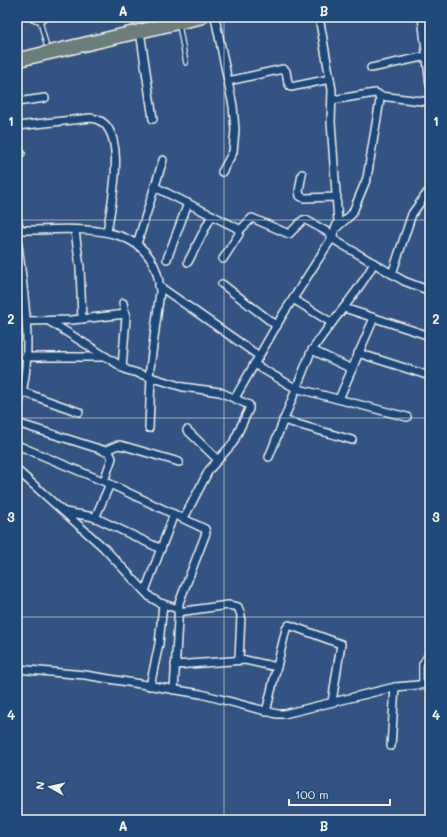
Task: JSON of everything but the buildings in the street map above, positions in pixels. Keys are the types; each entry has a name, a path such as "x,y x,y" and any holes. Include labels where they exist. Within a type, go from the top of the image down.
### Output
{"highway":[{"path":"17,50 165,17"},
{"path":"17,60 201,17"}],"street":[{"path":"215,17 233,106 235,143 230,159 222,172"},
{"path":"320,17 332,100 331,122 338,211 333,234"},
{"path":"422,17 430,85"},
{"path":"140,31 153,119"},
{"path":"371,68 427,56"},
{"path":"228,81 283,69 286,71 288,83 291,86 330,79"},
{"path":"332,100 375,93 380,96 430,102"},
{"path":"235,398 292,300 333,234 352,214 367,178 380,96"},
{"path":"17,102 45,98"},
{"path":"17,126 91,118 97,119 108,127 114,140 116,172 107,232"},
{"path":"137,244 163,160"},
{"path":"302,174 299,191 300,196 304,198 337,197"},
{"path":"155,187 237,228 239,231"},
{"path":"392,274 412,214 428,193"},
{"path":"167,259 188,203"},
{"path":"188,262 212,215"},
{"path":"223,259 239,231 252,218 289,234 303,220 306,220 333,234 374,263 409,284 430,291"},
{"path":"17,220 18,230 107,232 130,239 137,244 150,259 155,269 159,286 150,377 150,428"},
{"path":"75,231 80,266 82,319"},
{"path":"17,237 27,321 23,392 17,407"},
{"path":"269,457 295,388 312,350 366,280 374,263"},
{"path":"222,284 277,326"},
{"path":"159,286 259,356"},
{"path":"292,300 332,323"},
{"path":"122,368 126,314 123,303"},
{"path":"344,308 430,336"},
{"path":"27,321 82,319 126,314"},
{"path":"339,399 374,318"},
{"path":"49,321 122,368 183,387 220,392 247,404 250,409 233,443 208,470 184,518"},
{"path":"312,350 352,369"},
{"path":"358,354 430,376"},
{"path":"26,357 106,357"},
{"path":"254,364 295,388 407,417"},
{"path":"23,392 79,412"},
{"path":"283,420 352,440"},
{"path":"17,423 104,450 111,454 112,458 107,483 95,518"},
{"path":"187,430 218,460"},
{"path":"17,445 107,483 184,518 206,530 180,598 174,690"},
{"path":"104,450 118,445 179,462"},
{"path":"17,470 103,547 154,601 178,611 228,605 238,607 241,616 239,660"},
{"path":"65,512 95,518 161,549"},
{"path":"145,591 174,514"},
{"path":"150,686 159,644 163,604"},
{"path":"266,712 287,626 339,642 341,648 332,702"},
{"path":"175,665 239,660 277,666"},
{"path":"17,669 85,675 209,696 266,712 284,714 395,687 430,684"},
{"path":"391,746 395,687"}],"lane":[{"path":"23,17 40,21 48,17"},
{"path":"40,21 46,44"},
{"path":"179,22 186,63"},
{"path":"421,684 421,664 430,649"}]}
